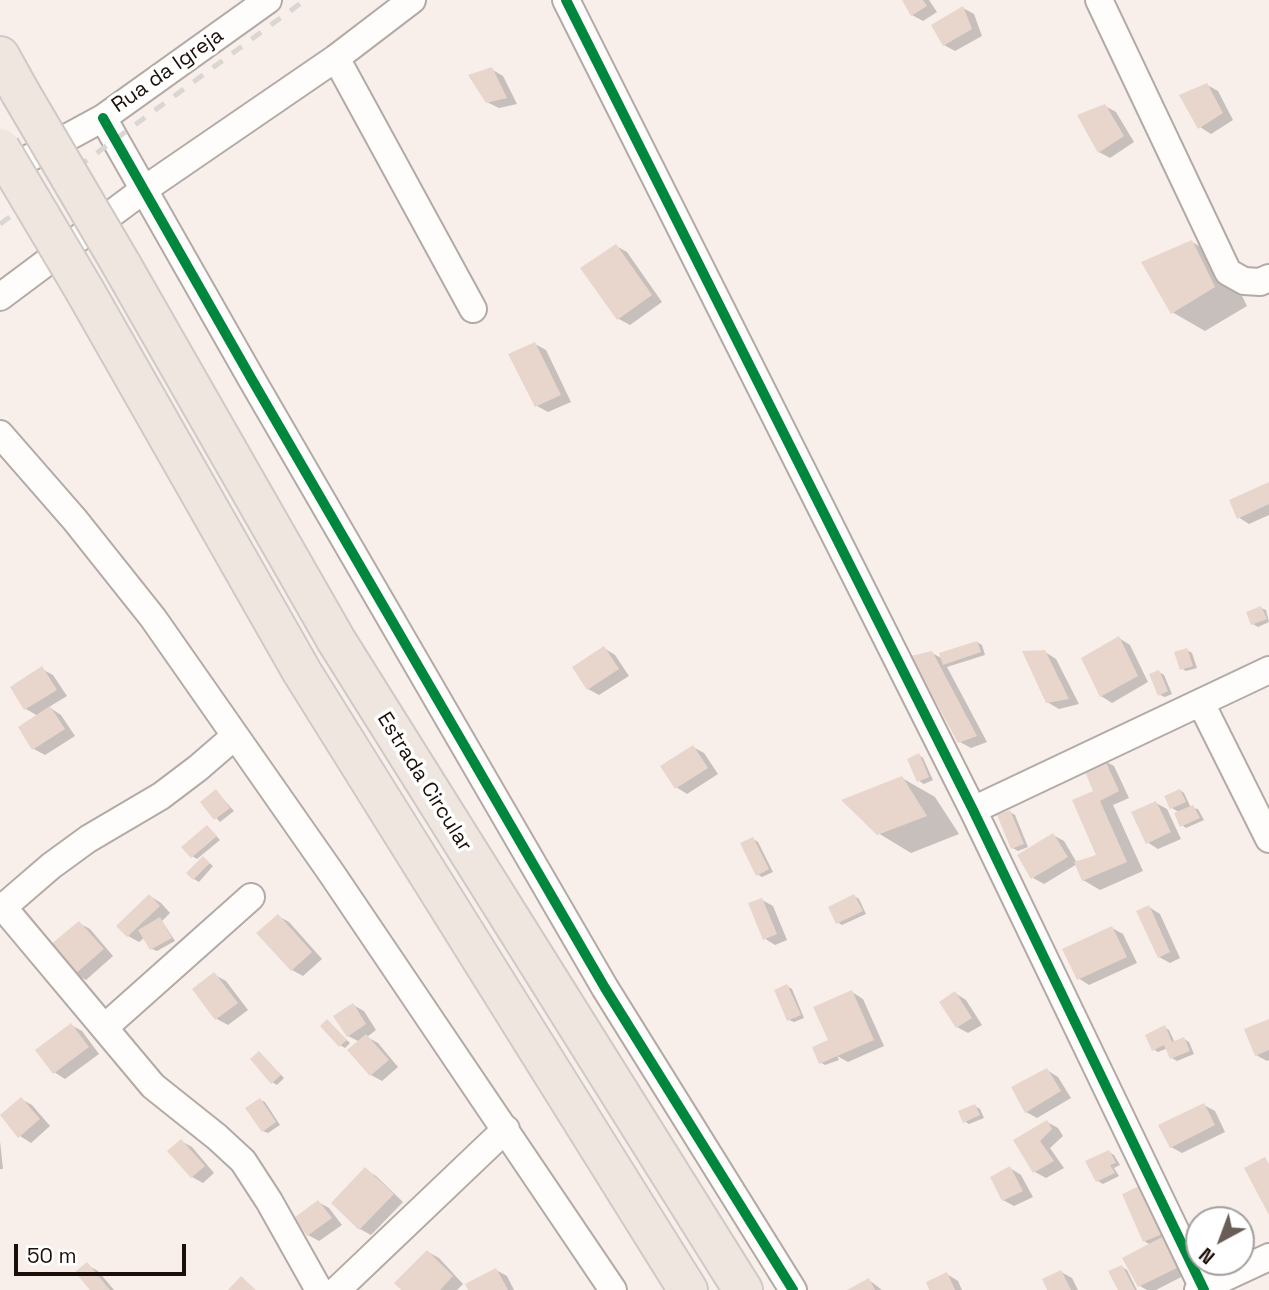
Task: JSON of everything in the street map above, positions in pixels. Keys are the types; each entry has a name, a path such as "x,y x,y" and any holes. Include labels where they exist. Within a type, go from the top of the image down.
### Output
{"main road":[{"name":"Estrada Circular","path":"0,56 336,640 743,1290"},
{"path":"0,148 303,671 688,1290"}],"street":[{"name":"Rua da Igreja","path":"0,174 103,118 268,0"},
{"path":"0,297 142,191 336,58 412,0"},
{"path":"566,0 973,810 1201,1289 1269,1257"},
{"path":"1099,0 1228,272 1244,281 1260,282 1269,278"},
{"path":"336,58 473,309"},
{"path":"103,118 142,191 605,988 793,1290"},
{"path":"0,435 109,561 153,618 332,874 614,1290"},
{"path":"973,810 1269,670"},
{"path":"1201,703 1269,839"},
{"path":"235,736 161,796 89,839 51,866 1,909 153,1086 217,1136 243,1161 319,1290"},
{"path":"105,1027 251,897"},
{"path":"337,1290 506,1129"}],"building":[{"path":"902,0 923,0 927,6 911,16"},
{"path":"963,6 972,29 943,46 931,25"},
{"path":"492,67 507,98 486,103 468,75"},
{"path":"1207,83 1223,113 1198,129 1179,95"},
{"path":"1105,104 1124,136 1098,153 1077,115"},
{"path":"1192,240 1215,287 1171,314 1141,262"},
{"path":"616,244 652,295 617,320 580,268"},
{"path":"535,342 561,395 535,407 508,354"},
{"path":"1269,482 1269,504 1237,519 1229,500"},
{"path":"1261,606 1267,619 1251,625 1246,612"},
{"path":"1119,636 1138,676 1100,697 1081,658"},
{"path":"977,641 981,652 943,665 939,653"},
{"path":"604,646 619,669 587,690 572,667"},
{"path":"1187,648 1193,666 1180,670 1174,652"},
{"path":"1045,650 1069,699 1046,703 1022,651"},
{"path":"932,651 977,736 958,743 911,656"},
{"path":"42,666 57,690 24,710 10,687"},
{"path":"1159,670 1168,691 1158,696 1149,674"},
{"path":"50,706 65,729 32,750 18,727"},
{"path":"693,745 708,768 675,789 660,766"},
{"path":"919,753 929,777 917,782 907,759"},
{"path":"1104,758 1119,791 1100,801 1127,862 1082,881 1074,862 1096,855 1072,800 1093,791 1083,767"},
{"path":"902,776 927,816 877,835 841,800"},
{"path":"216,789 230,808 214,820 200,802"},
{"path":"1180,789 1186,802 1170,809 1164,796"},
{"path":"1156,801 1171,832 1146,844 1131,812"},
{"path":"1193,805 1200,818 1180,827 1174,813"},
{"path":"1010,810 1024,844 1011,849 997,815"},
{"path":"207,825 217,836 191,858 181,847"},
{"path":"1053,833 1068,857 1031,879 1017,855"},
{"path":"753,837 769,869 756,876 740,843"},
{"path":"203,856 210,863 193,880 186,873"},
{"path":"149,894 160,906 127,937 116,926"},
{"path":"854,894 863,911 836,924 828,907"},
{"path":"762,898 777,934 763,940 748,903"},
{"path":"1149,905 1170,952 1158,958 1136,911"},
{"path":"278,914 312,952 291,971 256,933"},
{"path":"160,917 172,938 150,950 138,930"},
{"path":"79,921 104,949 74,975 49,946"},
{"path":"1112,926 1127,957 1077,980 1062,949"},
{"path":"214,972 238,1003 215,1020 192,989"},
{"path":"787,984 801,1015 787,1021 774,990"},
{"path":"852,990 874,1040 819,1064 812,1047 828,1040 813,1007"},
{"path":"955,991 972,1018 956,1028 939,1002"},
{"path":"353,1003 366,1024 347,1037 333,1016"},
{"path":"327,1019 347,1040 339,1047 320,1026"},
{"path":"1269,1019 1269,1050 1255,1056 1244,1029"},
{"path":"71,1023 89,1047 53,1074 35,1050"},
{"path":"1165,1025 1172,1042 1184,1037 1190,1051 1170,1059 1164,1045 1152,1051 1145,1035"},
{"path":"366,1034 389,1060 370,1076 347,1050"},
{"path":"259,1051 281,1075 271,1084 250,1059"},
{"path":"1047,1068 1061,1091 1025,1113 1011,1087"},
{"path":"21,1097 40,1119 18,1138 0,1115"},
{"path":"260,1098 276,1122 262,1132 245,1108"},
{"path":"1204,1103 1215,1125 1170,1148 1158,1125"},
{"path":"975,1104 980,1115 963,1123 958,1111"},
{"path":"1047,1120 1052,1129 1040,1141 1054,1161 1033,1173 1013,1140"},
{"path":"181,1139 205,1166 191,1178 167,1151"},
{"path":"1109,1150 1116,1163 1110,1165 1115,1173 1096,1182 1085,1161"},
{"path":"1265,1157 1269,1164 1269,1215 1244,1168"},
{"path":"1010,1166 1023,1191 1002,1201 990,1177"},
{"path":"365,1167 394,1194 359,1230 331,1203"},
{"path":"1144,1184 1165,1233 1143,1242 1122,1194"},
{"path":"318,1200 332,1218 307,1236 294,1218"},
{"path":"1164,1236 1181,1266 1138,1287 1122,1258"},
{"path":"427,1250 453,1276 440,1290 401,1290 394,1283"},
{"path":"87,1262 110,1290 90,1290 75,1272"},
{"path":"1122,1265 1135,1290 1118,1290 1108,1271"},
{"path":"496,1268 508,1290 468,1290 465,1284"},
{"path":"1061,1270 1071,1290 1047,1290 1042,1279"},
{"path":"947,1272 955,1290 929,1290 926,1282"},
{"path":"241,1276 256,1290 228,1290"},
{"path":"869,1278 875,1290 847,1290"}],"railway":[{"path":"0,224 305,0"}],"cycle path":[{"path":"566,0 973,810 1204,1290"},
{"path":"103,118 605,988 793,1290"}]}
